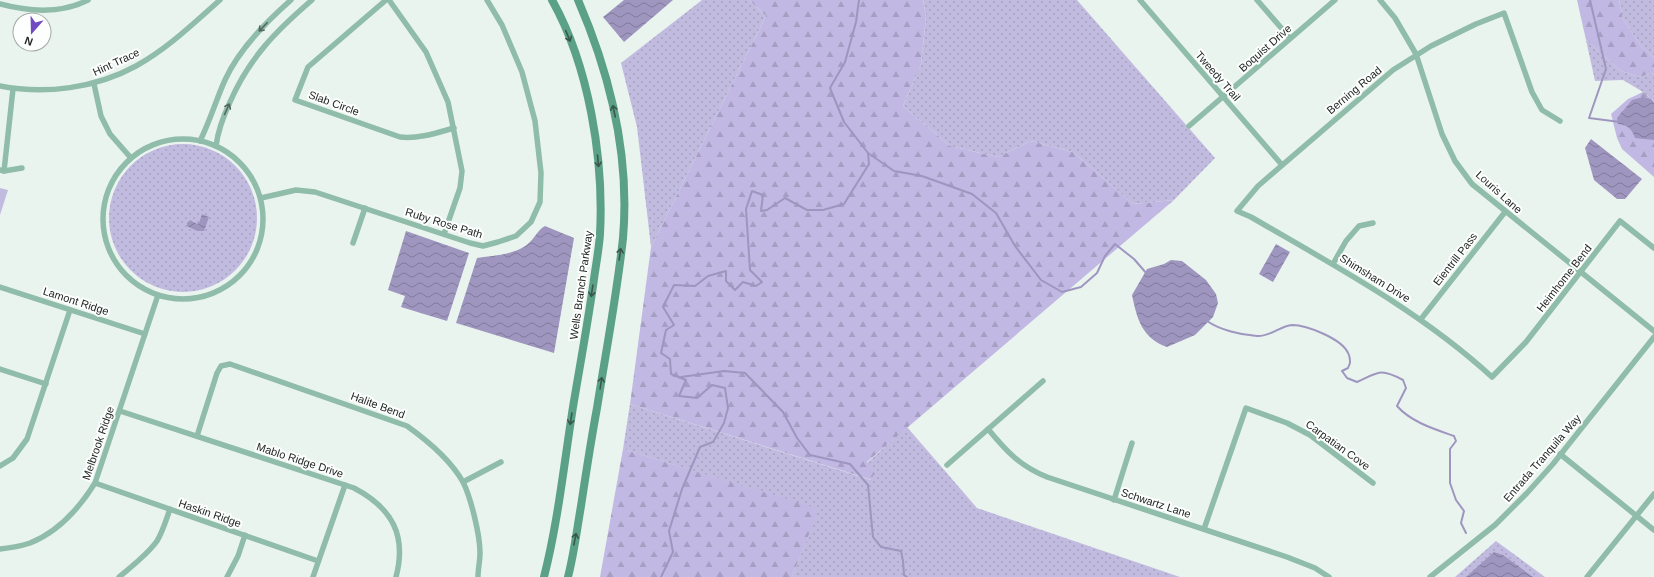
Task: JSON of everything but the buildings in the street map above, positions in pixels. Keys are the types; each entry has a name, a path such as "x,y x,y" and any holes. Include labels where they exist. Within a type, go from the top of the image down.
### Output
{"street":[{"path":"0,4 9,3 35,10 57,11 77,6 88,0"},
{"name":"Hint Trace","path":"0,86 13,89 65,88 94,84 136,66 188,29 220,0"},
{"path":"200,140 207,127 225,79 236,60 256,35 291,0"},
{"path":"216,146 218,131 224,115 237,84 249,65 268,41 312,0"},
{"name":"Slab Circle","path":"386,0 308,67 295,100 400,137 410,138 424,136 454,128"},
{"path":"389,0 426,52 448,102 462,170 462,179 444,234"},
{"name":"Ruby Rose Path","path":"261,198 296,190 315,192 482,246 516,236 531,222 540,202 541,173 535,121 522,72 502,25 487,0"},
{"name":"Wells Branch Parkway","path":"544,577 555,522 600,235 598,161 591,110 582,75 570,40 552,0"},
{"path":"568,577 578,526 616,288 623,237 624,199 622,159 615,113 604,68 592,32 578,0"},
{"name":"Tweedy Trail","path":"1140,0 1282,165"},
{"path":"1257,0 1290,38"},
{"name":"Boquist Drive","path":"1189,126 1335,0"},
{"name":"Louris Lane","path":"1380,0 1395,18 1416,54 1442,134 1455,161 1472,184 1580,273 1654,331"},
{"name":"Berning Road","path":"1237,212 1258,186 1393,70 1416,54 1476,24 1504,13 1532,92 1542,110 1560,121"},
{"path":"94,84 101,116 110,134 131,158"},
{"path":"13,89 2,171 22,168"},
{"path":"179,139 200,140 216,146 229,153 240,162 256,185 261,198 263,212 261,238 257,251 243,273 222,289 204,296 184,299 158,295 145,289 132,280 113,258 107,244 103,215 105,200 110,186 117,173 131,158 146,148 162,142 179,139"},
{"path":"353,243 365,208"},
{"name":"Shimsham Drive","path":"1237,212 1251,217 1333,264 1421,319 1492,377"},
{"name":"Eientrill Pass","path":"1421,319 1505,212"},
{"name":"Heimhome Bend","path":"1492,377 1526,342 1620,221 1654,248"},
{"path":"1333,264 1346,241 1359,226 1373,223"},
{"name":"Lamont Ridge","path":"0,287 145,334"},
{"name":"Melbrook Ridge","path":"0,549 30,543 50,531 70,515 84,501 96,483 158,295"},
{"path":"0,466 13,458 27,438 70,310"},
{"name":"Entrada Tranquila Way","path":"1430,577 1495,525 1527,493 1654,337"},
{"name":"Halite Bend","path":"197,436 216,373 221,366 230,364 407,426 426,440 447,460 463,482 475,518 480,551 478,577"},
{"path":"0,369 46,384"},
{"path":"946,465 1042,380"},
{"name":"Carpatian Cove","path":"1204,529 1246,408 1287,423 1310,435 1373,483"},
{"name":"Mablo Ridge Drive","path":"120,411 354,488 373,499 391,519 398,535 400,554 396,577"},
{"name":"Schwartz Lane","path":"988,429 1013,458 1033,472 1287,557 1315,568 1330,577"},
{"path":"1114,500 1132,443"},
{"path":"1560,454 1654,530"},
{"path":"463,482 501,462"},
{"name":"Haskin Ridge","path":"96,483 318,561"},
{"path":"313,577 345,485"},
{"path":"1587,577 1654,494"},
{"path":"119,577 148,552 162,531 170,509"},
{"path":"227,577 238,556 245,535"}],"shaded area":[{"path":"702,0 749,0 766,16 651,247 637,127 621,63"},
{"path":"923,0 1077,0 1215,158 1174,200 1133,204 1073,152 1031,141 998,157 950,146 903,106 921,64 926,17"},
{"path":"1619,0 1654,0 1654,58 1640,45 1623,19"},
{"path":"1586,40 1621,71 1639,77 1654,73 1654,101 1643,92 1623,80 1595,81"},
{"path":"190,144 204,147 224,156 240,171 245,177 254,197 257,218 256,232 248,253 245,259 230,275 224,280 204,289 190,292 176,292 162,289 142,280 121,259 110,232 109,211 112,197 121,177 142,156 169,145"},
{"path":"0,188 8,190 0,215"},
{"path":"630,404 871,480 867,463 907,427 977,508 1180,577 792,577 818,510 623,449"},
{"path":"1496,541 1545,577 1455,577"}],"green space":[{"path":"749,0 923,0 926,17 921,64 903,106 950,146 998,157 1031,141 1073,152 1133,204 1174,200 867,462 874,472 872,480 630,404 651,247 766,16"},
{"path":"1577,0 1619,0 1623,19 1640,45 1654,58 1654,73 1639,77 1621,71 1586,40"},
{"path":"1643,92 1654,101 1654,177 1622,149 1617,138 1611,114 1628,99"},
{"path":"623,449 819,509 792,577 600,577"}],"water":[{"path":"624,0 673,0 624,42 603,17"},
{"path":"1643,97 1651,99 1654,103 1654,140 1635,138 1629,128 1618,124 1617,118 1632,100"},
{"path":"1591,139 1642,179 1625,199 1617,199 1594,180 1585,148"},
{"path":"202,214 209,217 204,231 197,231 187,226 187,223 190,220 197,224 199,223"},
{"path":"545,226 574,238 554,353 456,323 477,258 505,254 519,250 530,242"},
{"path":"406,231 469,253 447,321 401,307 405,296 388,290"},
{"path":"1276,244 1290,252 1273,282 1259,274"},
{"path":"1171,260 1182,261 1206,280 1216,294 1218,303 1213,317 1195,335 1167,347 1146,333 1136,312 1132,295 1147,269 1164,264"},
{"path":"1494,552 1503,555 1533,577 1466,577"}],"waterway":[{"path":"661,577 673,552 669,531 682,489 700,447 713,442 724,423 728,408 725,388 712,385 697,398 679,396 686,380 671,374 670,359 661,353 666,330 674,325 663,307 674,285 695,286 708,276 726,271 726,281 735,290 743,282 756,286 762,282 750,270 746,209 752,191 763,195 761,211 767,210 785,198 807,210 823,210 844,204 869,164 868,153 844,122 830,88 845,62 856,22 859,0"},
{"path":"1590,0 1606,69 1589,118 1620,122"},
{"path":"868,153 894,171 922,176 972,194 996,213 1015,246 1041,280 1062,292 1081,287 1097,273 1105,256 1115,244 1134,259 1147,274"},
{"path":"1207,321 1231,332 1257,336 1266,335 1283,327 1292,325 1306,327 1332,338 1349,354 1350,363 1348,368 1342,371 1347,378 1357,382 1375,374 1384,373 1403,380 1406,388 1397,406 1416,421 1454,436 1456,441 1450,449 1450,483 1456,500 1464,511 1461,523 1466,533"},
{"path":"681,377 724,371 745,373 783,412 797,438 810,455 850,464 868,485 873,537 881,547 901,551 904,575 907,577"}]}
